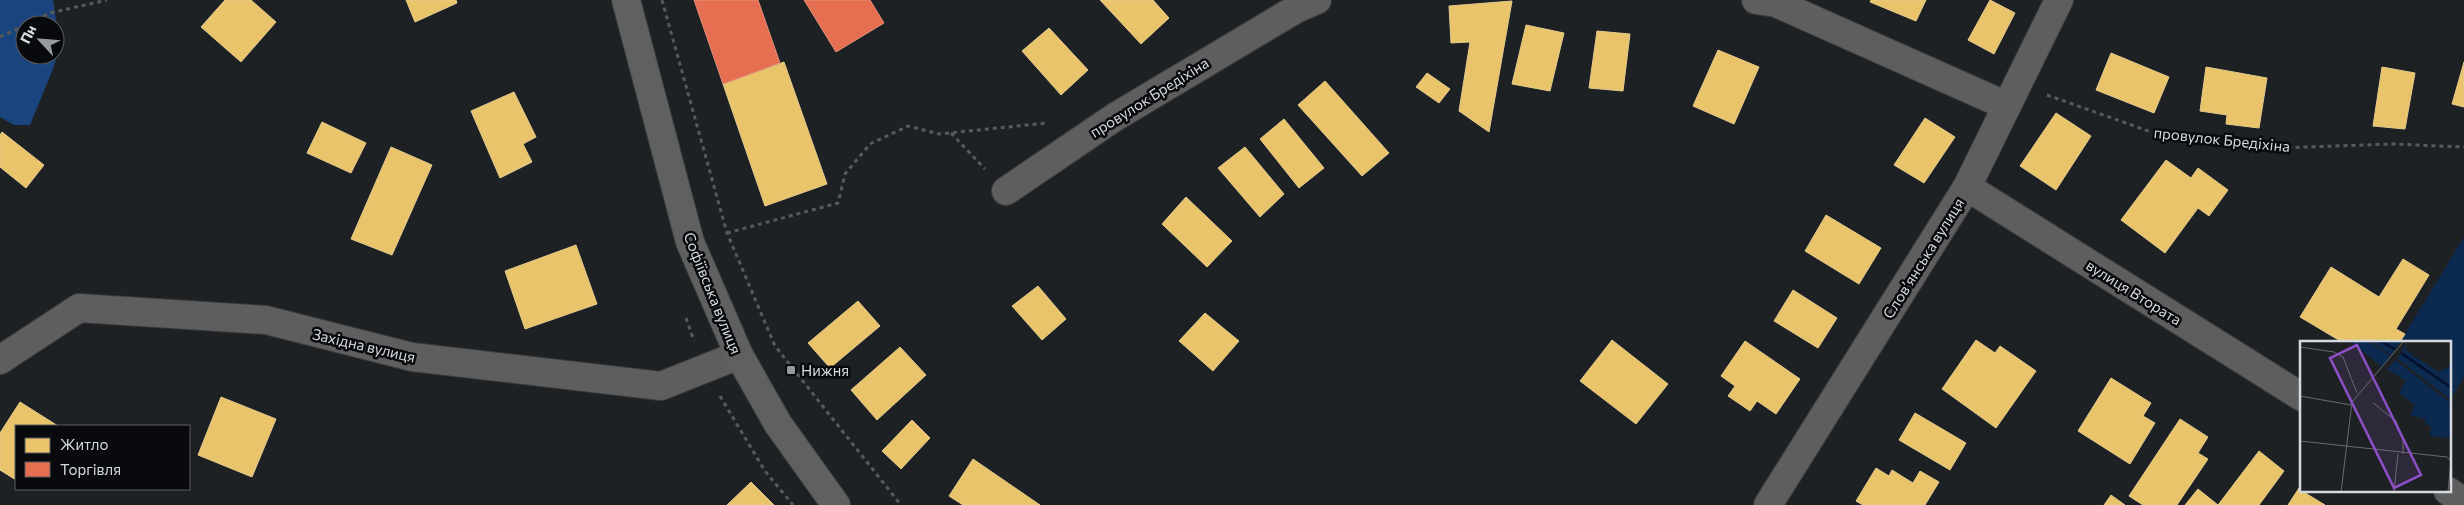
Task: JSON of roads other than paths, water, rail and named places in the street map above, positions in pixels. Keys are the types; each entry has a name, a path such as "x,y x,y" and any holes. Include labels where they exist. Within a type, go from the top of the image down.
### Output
{"main road":[{"name":"Софіївська вулиця","path":"626,0 690,242 739,355 778,424 836,505"}],"street":[{"path":"1756,0 1776,3 2012,95"},
{"name":"Словʼянська вулиця","path":"1768,505 1967,187 2059,0"},
{"name":"провулок Бредіхіна","path":"1006,191 1115,116 1306,3"},
{"name":"вулиця Втората","path":"1967,187 2300,396"},
{"name":"Західна вулиця","path":"0,360 79,308 266,320 412,357 661,386 739,355"},
{"path":"2449,492 2464,502"}],"place":[{"name":"Нижня","path":"791,370"}]}
